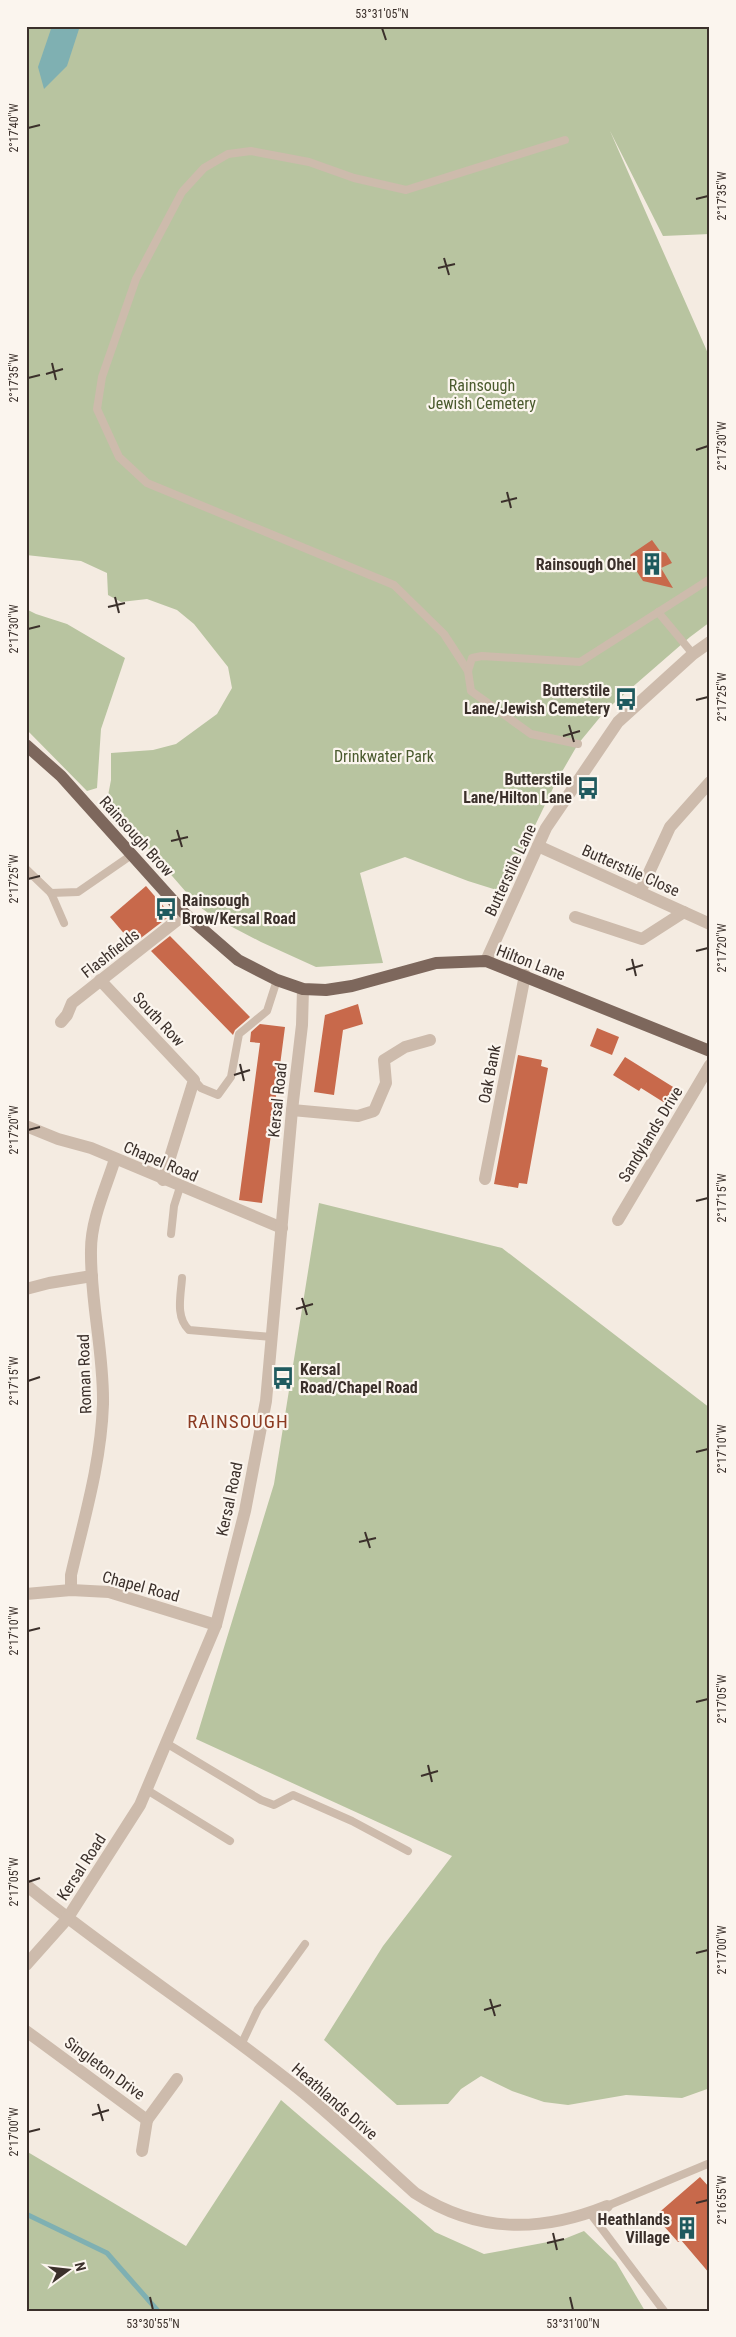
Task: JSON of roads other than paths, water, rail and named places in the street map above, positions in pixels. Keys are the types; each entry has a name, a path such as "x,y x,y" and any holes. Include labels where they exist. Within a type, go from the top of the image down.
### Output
{"main road":[{"name":"Rainsough Brow","path":"26,745 61,776 185,914 238,960 278,980 303,989"},
{"name":"Hilton Lane","path":"303,989 326,990 352,986 436,963 486,961 525,975 710,1051"}],"street":[{"name":"Butterstile Lane","path":"486,961 546,828 618,722 693,654 710,642"},
{"path":"640,892 670,827 710,782"},
{"name":"Butterstile Close","path":"538,846 710,924"},
{"path":"575,918 642,939 684,912"},
{"name":"Flashfields","path":"61,1022 67,1015 72,1003 185,914"},
{"name":"Oak Bank","path":"485,1180 525,975"},
{"name":"South Row","path":"100,980 194,1080"},
{"name":"Kersal Road","path":"26,1965 67,1919 140,1805 216,1625 245,1511 266,1402 292,1110 302,1025 303,989"},
{"path":"292,1110 358,1116 374,1111 386,1083 384,1060 405,1047 430,1040"},
{"name":"Sandylands Drive","path":"618,1220 710,1065"},
{"path":"163,1180 194,1080"},
{"name":"Chapel Road","path":"26,1126 116,1159 282,1228"},
{"name":"Roman Road","path":"71,1590 71,1575 97,1470 103,1406 100,1336 92,1276 91,1248 95,1220 116,1159"},
{"path":"26,1289 48,1283 92,1276"},
{"name":"Chapel Road","path":"26,1594 71,1590 109,1592 216,1625"},
{"name":"Heathlands Drive","path":"26,1885 67,1919 241,2044 300,2090 415,2193 434,2205 455,2215 481,2222 508,2226 529,2225 590,2213 607,2206"},
{"name":"Singleton Drive","path":"26,2031 147,2120 177,2079"},
{"path":"142,2151 147,2120"}],"lane":[{"path":"565,140 406,190 354,178 309,162 280,155 252,151 228,154 204,168 182,192 136,279 102,378 97,409 119,458 147,483 394,585 444,634 468,671 471,691 531,734 578,744"},
{"path":"468,671 472,658 482,656 580,662 710,580"},
{"path":"658,612 693,654"},
{"path":"51,893 78,892 133,854"},
{"path":"26,868 51,893 64,923"},
{"path":"194,1080 201,1088 218,1095 231,1076 240,1034 267,1011 278,980"},
{"path":"171,1234 174,1206 180,1187"},
{"path":"182,1278 180,1317 182,1324 189,1330 272,1337"},
{"path":"166,1743 261,1800 274,1805 294,1795 352,1821 408,1851"},
{"path":"147,1790 230,1841"},
{"path":"241,2044 258,2009 305,1944"},
{"path":"607,2206 710,2163"},
{"path":"590,2213 664,2311"}],"water":[{"path":"52,26 80,26 67,66 44,89 38,67"}],"waterway":[{"path":"26,2214 107,2253 158,2311"}],"place":[{"name":"Rainsough Ohel","path":"652,564"},
{"name":"Butterstile Lane/Jewish Cemetery","path":"626,699"},
{"name":"Butterstile Lane/Hilton Lane","path":"588,788"},
{"name":"Rainsough Brow/Kersal Road","path":"166,909"},
{"name":"Kersal Road/Chapel Road","path":"283,1378"},
{"name":"Heathlands Village","path":"687,2228"}],"district":[{"name":"RAINSOUGH","path":"238,1421"}],"park label":[{"name":"Rainsough Jewish Cemetery","path":"482,394"},
{"name":"Drinkwater Park","path":"384,756"}]}
